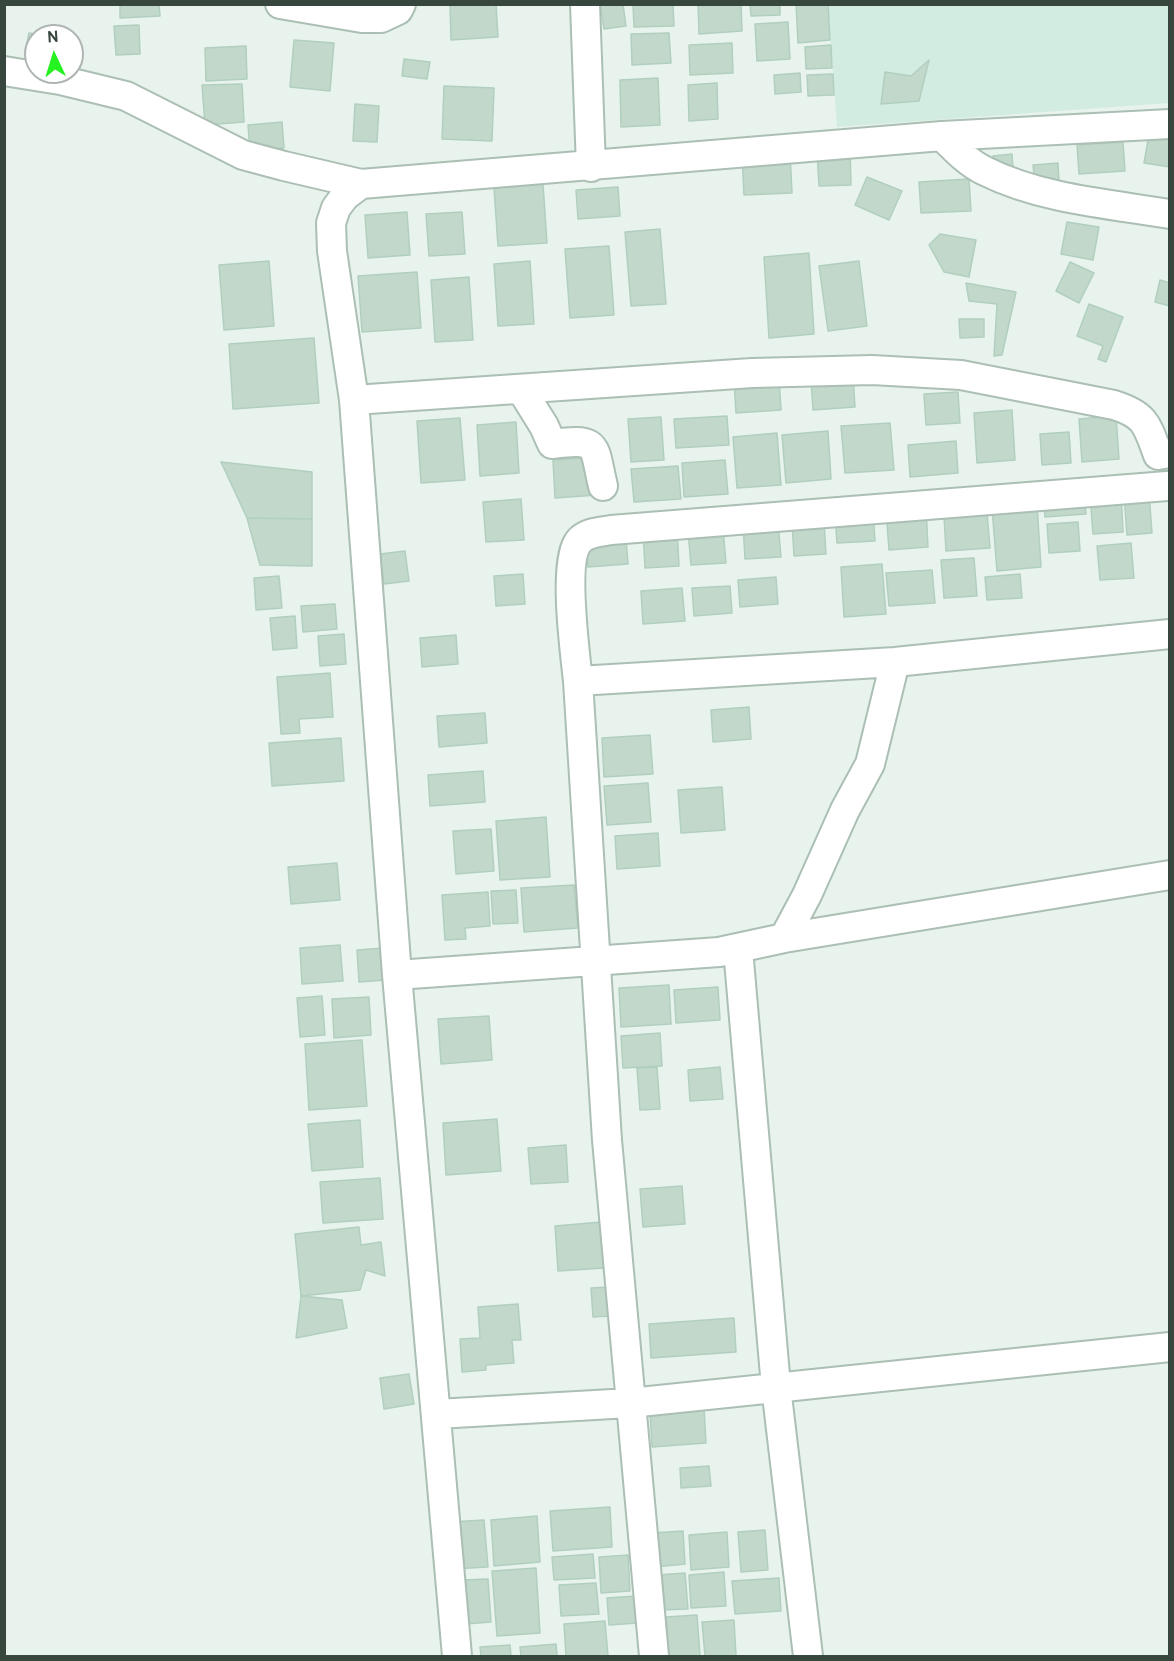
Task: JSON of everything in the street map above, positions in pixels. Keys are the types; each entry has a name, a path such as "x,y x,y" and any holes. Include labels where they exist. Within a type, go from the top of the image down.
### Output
{"street":[{"path":"280,4 362,18 381,18 398,10 401,4"},
{"path":"585,4 591,167"},
{"path":"4,71 60,80 126,96 243,154 361,184 591,167 942,136 1170,124"},
{"path":"942,136 967,160 984,171 1019,185 1061,195 1170,214"},
{"path":"361,184 345,196 336,208 331,224 332,251 354,400 397,975 457,1656"},
{"path":"354,400 785,372 872,370 961,375 1114,405 1131,411 1147,424 1164,454 1168,497 873,508 611,530 591,533 579,541 573,553 572,614 607,1140 654,1656"},
{"path":"521,389 544,426 552,444 580,441 590,444 596,452 603,486"},
{"path":"578,681 895,663 1170,634"},
{"path":"784,938 807,895 845,810 870,764 895,663"},
{"path":"397,975 596,962 738,949 784,938 1170,875"},
{"path":"738,949 776,1387 808,1656"},
{"path":"437,1414 630,1403 1170,1347"}],"shaded area":[{"path":"828,5 1169,5 1169,103 837,127"}],"building":[{"path":"120,4 159,4 160,16 120,18"},
{"path":"450,4 496,4 498,37 451,40"},
{"path":"600,4 623,4 626,26 604,29"},
{"path":"633,4 673,4 674,26 634,27"},
{"path":"698,4 741,4 742,31 699,34"},
{"path":"750,4 780,4 780,15 751,16"},
{"path":"796,4 828,4 830,40 798,43"},
{"path":"788,22 790,59 757,61 755,24"},
{"path":"139,25 140,54 116,55 114,26"},
{"path":"669,33 671,63 632,65 631,34"},
{"path":"294,40 334,43 330,91 290,87"},
{"path":"732,43 733,73 690,75 689,45"},
{"path":"831,45 832,68 806,69 805,47"},
{"path":"246,46 247,79 206,81 205,48"},
{"path":"404,59 430,62 427,79 402,76"},
{"path":"929,60 919,101 881,104 885,72 911,76"},
{"path":"800,73 801,92 775,94 774,75"},
{"path":"833,74 834,95 808,96 807,75"},
{"path":"658,78 660,125 621,127 620,80"},
{"path":"717,83 718,119 689,121 688,85"},
{"path":"242,84 244,122 205,125 202,85"},
{"path":"444,86 494,88 492,141 442,139"},
{"path":"355,104 379,106 377,142 353,141"},
{"path":"282,122 284,148 250,151 248,125"},
{"path":"1149,134 1170,137 1170,167 1144,163"},
{"path":"1123,142 1125,171 1079,174 1077,145"},
{"path":"850,148 851,185 819,186 817,150"},
{"path":"790,152 792,193 744,195 742,155"},
{"path":"1012,154 1013,168 994,169 993,156"},
{"path":"1058,163 1059,182 1035,184 1033,165"},
{"path":"867,177 902,191 889,220 855,205"},
{"path":"969,179 971,211 921,213 919,182"},
{"path":"543,184 547,243 498,246 494,188"},
{"path":"618,187 620,216 578,219 576,190"},
{"path":"407,212 410,255 368,258 365,215"},
{"path":"462,212 465,254 429,256 426,214"},
{"path":"1067,222 1099,227 1093,260 1061,254"},
{"path":"660,229 666,304 631,306 625,232"},
{"path":"940,234 976,240 969,277 944,272 929,245"},
{"path":"609,246 614,315 570,318 565,249"},
{"path":"809,253 814,334 769,338 764,257"},
{"path":"269,261 274,326 224,330 219,265"},
{"path":"530,261 534,324 498,326 494,264"},
{"path":"859,261 867,326 828,331 819,266"},
{"path":"1070,262 1094,273 1079,303 1056,291"},
{"path":"417,272 421,328 362,332 358,276"},
{"path":"469,277 473,340 435,342 431,280"},
{"path":"1160,280 1170,283 1170,306 1155,302"},
{"path":"966,283 1016,292 1002,355 994,356 997,304 969,301"},
{"path":"1089,304 1123,317 1106,362 1098,359 1103,346 1077,336"},
{"path":"959,319 984,319 984,337 960,338"},
{"path":"314,338 319,403 233,409 229,344"},
{"path":"853,376 855,407 813,410 811,379"},
{"path":"779,377 781,410 736,413 734,380"},
{"path":"958,392 960,423 926,425 924,394"},
{"path":"1012,410 1015,460 977,463 974,413"},
{"path":"727,416 729,445 676,448 674,419"},
{"path":"1116,416 1119,459 1082,462 1079,419"},
{"path":"661,417 664,460 631,462 628,419"},
{"path":"460,418 465,480 421,483 417,421"},
{"path":"516,422 519,473 480,476 477,425"},
{"path":"890,423 894,470 845,473 841,426"},
{"path":"828,431 831,479 786,483 782,435"},
{"path":"1069,432 1071,463 1042,465 1040,434"},
{"path":"777,433 781,485 737,488 733,437"},
{"path":"956,441 958,473 910,477 908,445"},
{"path":"594,457 597,495 555,498 553,460"},
{"path":"725,460 728,494 684,497 682,463"},
{"path":"221,462 312,472 312,519 247,518"},
{"path":"678,466 681,499 634,502 631,469"},
{"path":"1121,492 1123,532 1093,534 1090,494"},
{"path":"1084,493 1086,514 1045,517 1043,496"},
{"path":"1149,493 1152,533 1127,535 1124,495"},
{"path":"521,499 524,540 486,542 483,502"},
{"path":"1037,504 1041,567 997,571 992,508"},
{"path":"926,508 928,547 889,550 886,511"},
{"path":"873,512 875,541 837,543 835,515"},
{"path":"987,513 990,548 946,551 944,516"},
{"path":"247,518 312,519 312,566 260,565"},
{"path":"824,521 826,554 794,556 792,523"},
{"path":"1078,522 1080,551 1049,553 1047,524"},
{"path":"778,523 781,557 745,559 743,525"},
{"path":"677,528 679,566 645,568 643,530"},
{"path":"723,528 726,563 691,565 688,531"},
{"path":"626,538 628,564 588,567 586,540"},
{"path":"1131,543 1134,578 1100,580 1097,546"},
{"path":"405,551 409,581 384,584 380,554"},
{"path":"974,558 977,596 944,598 941,560"},
{"path":"882,564 886,614 844,617 841,567"},
{"path":"932,570 935,603 889,606 886,573"},
{"path":"523,574 525,604 496,606 494,576"},
{"path":"1020,574 1022,598 987,600 985,577"},
{"path":"279,576 282,608 256,610 254,578"},
{"path":"776,577 778,604 740,607 738,580"},
{"path":"730,586 732,613 694,616 692,588"},
{"path":"682,588 685,621 643,624 641,591"},
{"path":"335,604 337,629 303,632 301,606"},
{"path":"295,616 297,648 273,650 270,618"},
{"path":"344,634 346,664 320,666 318,636"},
{"path":"456,635 458,664 422,667 420,638"},
{"path":"330,673 333,717 299,719 300,733 281,734 277,677"},
{"path":"749,707 751,739 713,742 711,710"},
{"path":"485,713 487,743 439,747 437,716"},
{"path":"650,735 653,774 604,777 602,738"},
{"path":"341,738 344,781 272,786 269,743"},
{"path":"483,771 485,802 430,806 428,775"},
{"path":"648,783 651,822 607,825 604,786"},
{"path":"722,787 725,830 681,833 678,790"},
{"path":"546,817 550,877 500,880 496,821"},
{"path":"491,829 494,871 456,874 453,831"},
{"path":"658,833 660,866 617,869 615,836"},
{"path":"337,863 340,900 291,904 288,867"},
{"path":"574,885 578,928 524,932 521,888"},
{"path":"516,890 518,923 493,924 491,891"},
{"path":"488,892 490,926 465,928 466,939 445,940 442,895"},
{"path":"340,945 343,981 302,984 300,948"},
{"path":"383,948 386,980 359,982 357,950"},
{"path":"669,985 671,1024 621,1027 619,988"},
{"path":"718,987 720,1020 676,1023 674,990"},
{"path":"322,996 325,1035 300,1037 297,998"},
{"path":"369,997 371,1035 334,1038 332,999"},
{"path":"489,1016 492,1060 441,1064 438,1019"},
{"path":"660,1033 662,1066 623,1068 621,1036"},
{"path":"362,1040 367,1106 309,1110 305,1044"},
{"path":"657,1067 660,1109 640,1110 637,1068"},
{"path":"720,1067 723,1099 690,1101 688,1070"},
{"path":"497,1119 501,1171 446,1175 443,1123"},
{"path":"360,1120 363,1167 312,1171 308,1124"},
{"path":"566,1145 568,1182 531,1184 528,1148"},
{"path":"380,1178 383,1219 323,1223 320,1182"},
{"path":"682,1186 685,1224 643,1227 640,1189"},
{"path":"601,1222 604,1268 558,1271 555,1226"},
{"path":"359,1227 361,1245 381,1242 385,1276 366,1270 360,1290 301,1296 295,1234"},
{"path":"609,1287 611,1316 593,1317 591,1288"},
{"path":"301,1296 342,1300 347,1328 296,1338"},
{"path":"518,1304 521,1340 512,1340 514,1363 486,1365 486,1370 462,1372 460,1339 480,1338 478,1307"},
{"path":"734,1318 736,1352 651,1358 649,1324"},
{"path":"409,1374 414,1404 384,1409 380,1378"},
{"path":"704,1408 706,1443 652,1447 650,1412"},
{"path":"709,1466 711,1486 681,1488 680,1468"},
{"path":"610,1507 612,1547 553,1551 550,1511"},
{"path":"537,1516 540,1562 494,1566 491,1520"},
{"path":"484,1520 488,1567 453,1569 450,1522"},
{"path":"765,1530 768,1570 741,1572 738,1532"},
{"path":"683,1531 685,1564 655,1567 652,1533"},
{"path":"727,1532 729,1567 691,1570 689,1535"},
{"path":"593,1554 595,1578 554,1580 552,1557"},
{"path":"628,1555 630,1591 601,1593 599,1557"},
{"path":"536,1568 540,1633 497,1636 492,1571"},
{"path":"724,1572 726,1606 691,1608 689,1575"},
{"path":"685,1573 688,1609 660,1610 658,1575"},
{"path":"779,1578 781,1611 735,1614 732,1581"},
{"path":"488,1579 491,1622 466,1624 463,1580"},
{"path":"596,1583 599,1614 561,1616 559,1585"},
{"path":"636,1596 638,1623 609,1625 607,1598"},
{"path":"697,1615 700,1656 669,1656 666,1617"},
{"path":"734,1620 736,1656 705,1656 702,1622"},
{"path":"605,1621 608,1656 566,1656 564,1624"},
{"path":"556,1644 557,1656 521,1656 520,1647"},
{"path":"510,1645 511,1656 481,1656 480,1647"}]}
